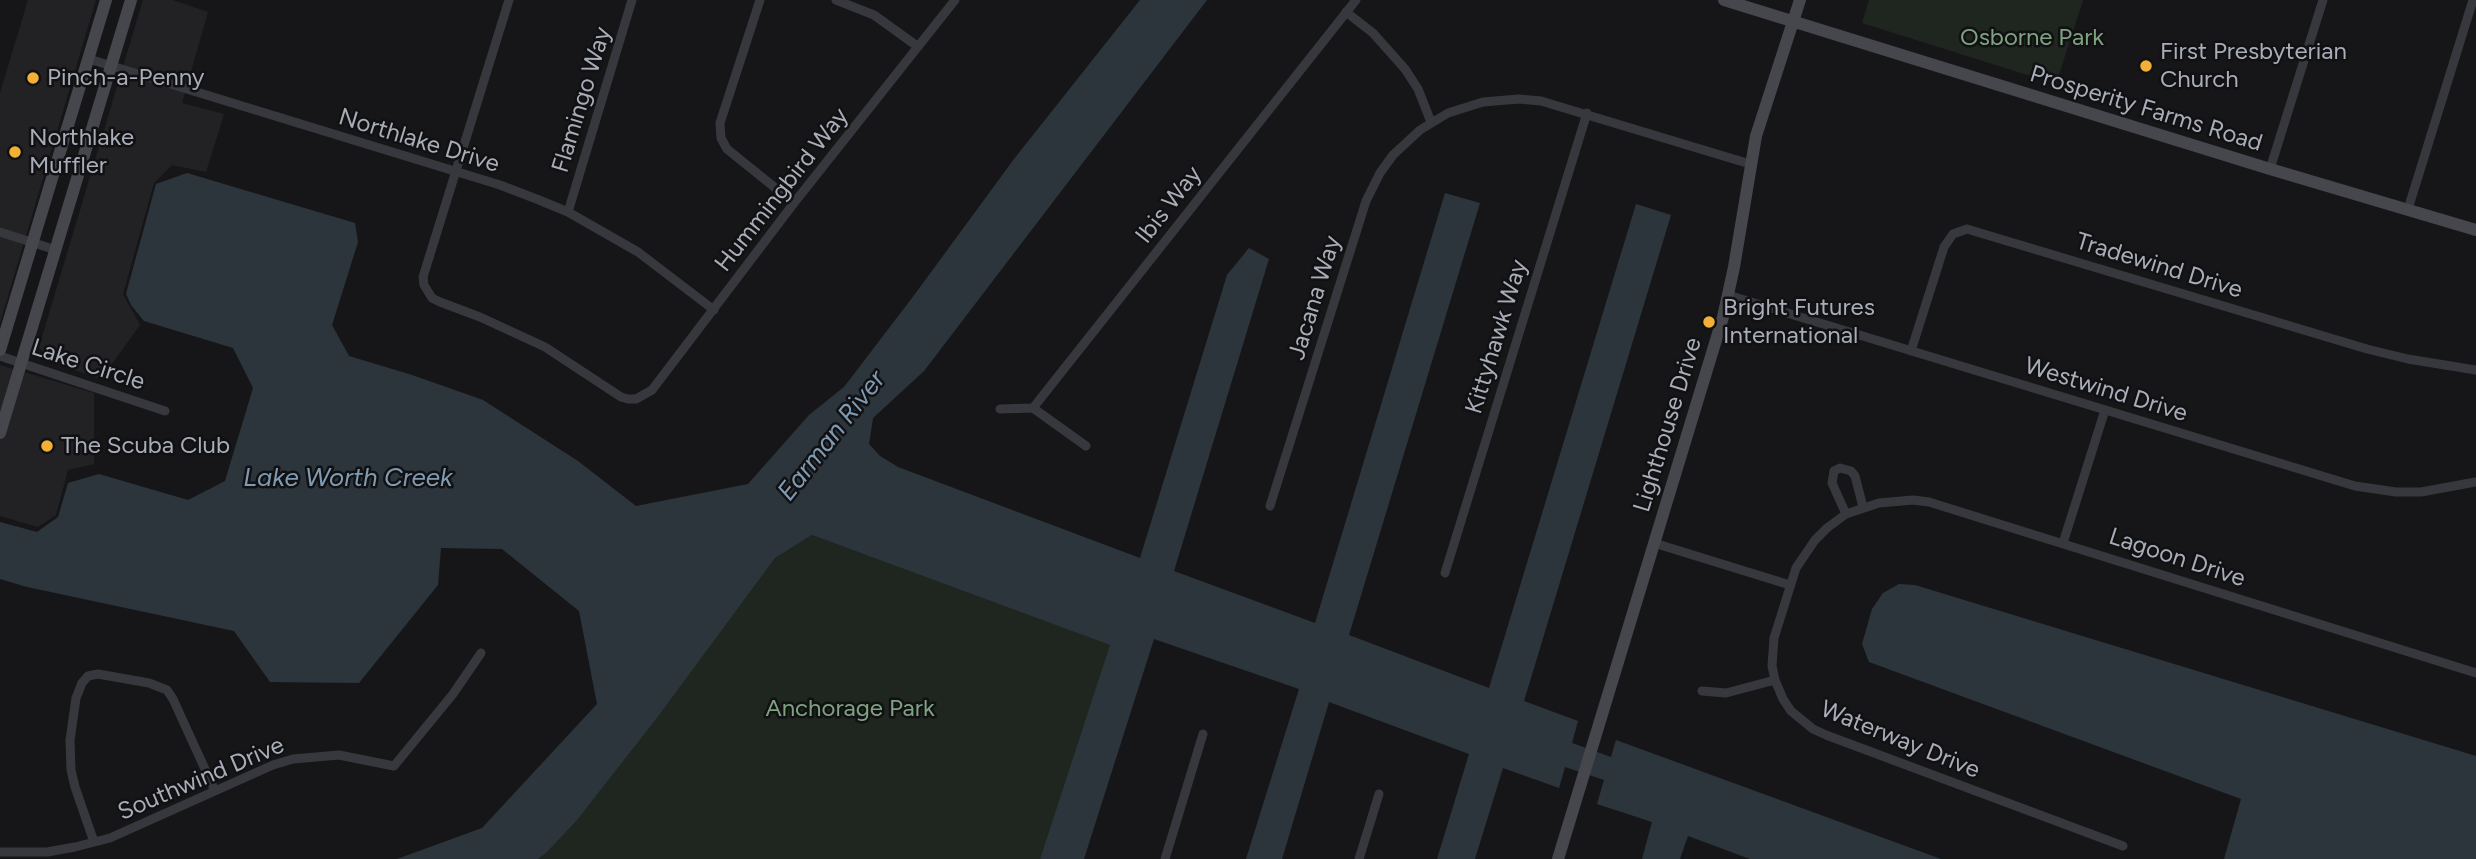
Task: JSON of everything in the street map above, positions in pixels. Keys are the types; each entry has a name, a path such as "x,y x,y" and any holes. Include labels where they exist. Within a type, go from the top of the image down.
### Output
{"street":[{"path":"0,350 106,0"},
{"path":"0,433 131,0"},
{"path":"457,172 509,0"},
{"name":"Flamingo Way","path":"568,212 632,0"},
{"path":"760,0 720,123 720,138 727,149 794,203"},
{"path":"836,0 874,15 918,46"},
{"name":"Hummingbird Way","path":"457,172 424,277 425,286 432,298 513,331 576,366 621,397 636,399 652,390 794,203 955,0"},
{"name":"Ibis Way","path":"1033,408 1356,0"},
{"name":"Prosperity Farms Road","path":"1724,0 2476,230"},
{"name":"Lighthouse Drive","path":"1558,859 1728,295 1750,164 1766,100 1800,0"},
{"path":"2270,169 2323,0"},
{"path":"2408,209 2473,0"},
{"path":"1346,12 1373,33 1405,69 1418,89 1431,122 1468,105 1497,99 1541,101 1750,164"},
{"name":"Northlake Drive","path":"89,59 500,185 568,212 638,252 714,310"},
{"name":"Kittyhawk Way","path":"1445,573 1587,113"},
{"name":"Jacana Way","path":"1270,506 1366,201 1393,155 1408,139 1431,122"},
{"name":"Tradewind Drive","path":"1911,351 1944,247 1953,234 1967,229 2367,349 2476,370"},
{"path":"0,232 56,250"},
{"name":"Westwind Drive","path":"1728,295 2371,490 2421,492 2476,482"},
{"name":"Lake Circle","path":"0,356 165,411"},
{"path":"1000,409 1033,408 1086,446"},
{"path":"2063,543 2105,410"},
{"path":"1846,514 1832,483 1834,471 1840,468 1851,471 1855,476 1863,507"},
{"name":"Lagoon Drive","path":"1790,585 1796,568 1815,540 1846,514 1863,507 1896,500 1929,502 2476,673"},
{"path":"1654,543 1790,585"},
{"name":"Waterway Drive","path":"1790,585 1774,638 1772,666 1783,699 1801,721 1819,732 2123,846"},
{"name":"Southwind Drive","path":"0,852 47,852 94,842 128,831 273,765 307,756 349,756 394,766 460,684 481,653"},
{"path":"94,842 71,770 70,740 76,698 88,676 97,674 149,683 167,690 215,791"},
{"path":"1702,691 1726,693 1775,680"},
{"path":"1165,859 1203,734"},
{"path":"1359,859 1379,794"}],"shaded area":[{"path":"28,0 96,0 0,323 0,93"},
{"path":"143,0 173,0 208,12 182,103 224,114 206,172 172,165 154,183 123,294 140,325 101,379 48,361 39,347"},
{"path":"0,365 94,393 94,464 68,470 56,515 38,527 0,516"}],"green space":[{"name":"Osborne Park","path":"1869,0 2083,0 2056,84 1862,23"},
{"name":"Anchorage Park","path":"812,535 1111,645 1040,859 538,859 546,853 775,558"}],"water":[{"name":"Lake Worth Creek","path":"1140,0 1207,0 924,371 873,418 869,444 880,456 898,467 1140,558 1227,275 1249,248 1269,259 1174,571 1315,623 1445,193 1480,203 1349,635 1489,688 1636,204 1671,215 1524,701 1578,721 1572,743 1611,757 1616,740 1941,859 1750,859 1688,836 1680,859 1642,859 1652,822 1597,804 1604,780 1565,767 1559,788 1503,768 1475,859 1437,859 1469,754 1329,702 1282,859 1246,859 1299,689 1154,639 1084,859 1040,859 1110,645 812,535 775,558 656,719 577,820 546,853 538,859 397,859 482,828 597,704 579,611 502,549 441,548 438,585 359,683 270,682 234,631 0,579 0,522 37,532 58,517 68,483 99,474 188,500 225,481 253,388 233,348 144,321 126,294 156,184 187,173 355,223 358,242 332,325 349,356 483,400 578,461 636,506 748,484 809,415 844,387 1014,159"},
{"path":"1899,584 1915,585 2476,756 2476,859 2224,859 2241,799 1869,662 1862,644 1872,609 1883,593"}],"place":[{"name":"First Presbyterian Church","path":"2146,66"},
{"name":"Pinch-a-Penny","path":"33,78"},
{"name":"Northlake Muffler","path":"15,152"},
{"name":"Bright Futures International","path":"1709,322"},
{"name":"The Scuba Club","path":"47,446"}],"water label":[{"name":"Earman River","path":"832,436"}]}
